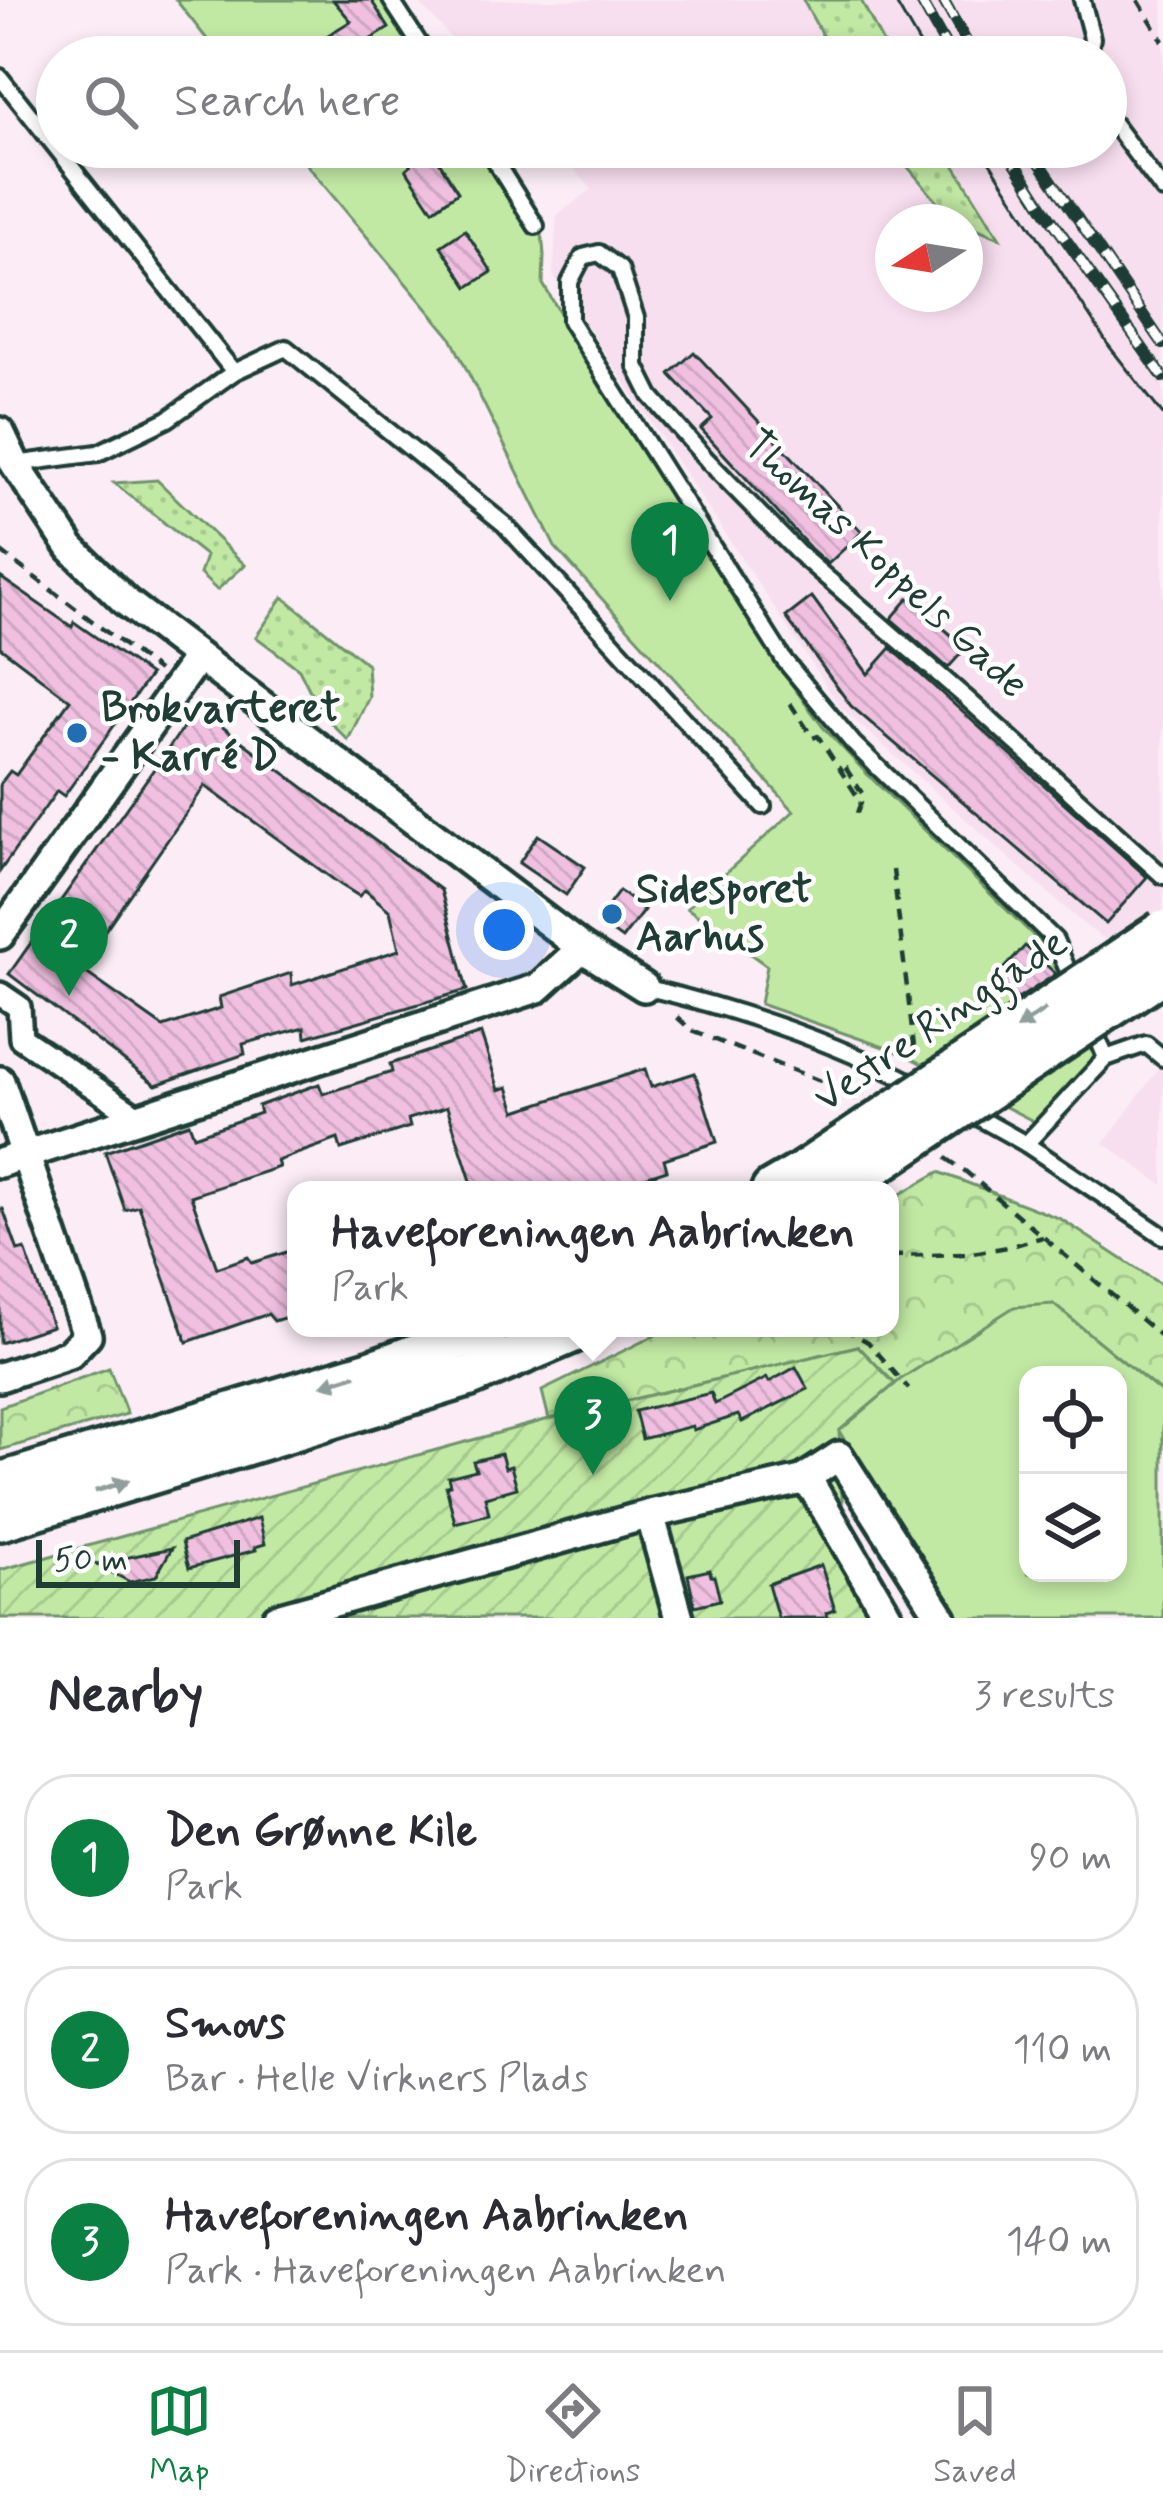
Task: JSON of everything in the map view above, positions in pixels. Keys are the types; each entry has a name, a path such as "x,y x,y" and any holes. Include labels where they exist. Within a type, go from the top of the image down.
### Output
{"main road":[{"name":"Vestre Ringgade","path":"788,1181 1163,931"},
{"name":"Vestre Ringgade","path":"851,1181 1163,972"},
{"path":"0,1483 367,1372 464,1337"},
{"path":"0,1520 470,1376 562,1337"}],"street":[{"path":"0,431 15,464 71,548 126,602 582,948 644,987"},
{"path":"0,935 198,657"},
{"path":"13,1158 538,988 582,948"},
{"path":"0,994 20,1007 21,1037 138,1117"},
{"path":"0,1081 13,1158 87,1335 69,1354 0,1377"},
{"path":"277,1618 650,1514 802,1480 839,1456 942,1618"},
{"path":"802,1480 813,1488 889,1618"},
{"path":"650,1514 679,1618"}],"lane":[{"path":"391,0 414,36"},
{"path":"1082,0 1091,36"},
{"path":"0,77 36,122"},
{"path":"1127,142 1163,190"},
{"path":"72,168 234,372"},
{"path":"499,168 536,226"},
{"name":"Thomas Koppels Gade","path":"1106,1058 1054,940 853,743 784,660 571,321 570,282 583,256 599,254 620,269 636,318 636,366 651,396 707,460 798,553 1163,876"},
{"path":"15,464 98,453 168,419 234,372 286,348 504,524 763,806"},
{"path":"644,987 696,1000 868,1060 1027,1144 1163,1236"},
{"path":"1027,1144 1106,1058 1146,1044 1163,1058"}],"path":[{"path":"1138,0 1163,41"},
{"path":"0,551 172,682"},
{"path":"787,697 861,802 857,813"},
{"path":"892,870 919,1086"},
{"path":"899,1256 966,1254 1043,1237"},
{"path":"859,1337 909,1389"}],"shaded area":[{"path":"416,0 1163,0 1163,982 1082,923 841,708 553,275 557,215 592,189 572,168 1127,168 1127,36 449,36"},
{"path":"1163,1063 1163,1185 1104,1143"}],"green space":[{"path":"176,0 382,0 408,36 204,36"},
{"path":"803,0 861,0 879,36 823,36"},
{"path":"310,168 502,168 541,224 543,284 770,655 823,727 868,775 1047,949 1096,1061 1035,1122 901,1053 760,1004 767,966 687,908 794,811 555,547 450,336"},
{"path":"909,168 956,168 979,204 939,204"},
{"path":"983,211 1000,238 983,231"},
{"path":"157,480 245,565 217,590 200,574 206,556 114,483"},
{"path":"283,597 367,664 369,697 348,740 321,713 299,669 256,637"},
{"path":"939,1172 1061,1219 1163,1286 1163,1394 1053,1304 895,1384 858,1346 549,1419 542,1391 652,1337 899,1337 899,1195"},
{"path":"1053,1304 1163,1394 1163,1618 953,1618 839,1431 901,1379 1014,1307"},
{"path":"858,1346 895,1384 839,1431 843,1519 901,1618 0,1618 0,1570 549,1419"},
{"path":"109,1368 127,1414 0,1450 0,1407"}],"building":[{"path":"333,0 371,0 389,28 376,36 326,36 351,21"},
{"path":"443,168 458,192 433,210 406,169"},
{"path":"465,230 492,272 468,287 441,246"},
{"path":"694,352 862,532 828,564 701,429 712,419 670,374"},
{"name":"Brokvarteret - Karré D","path":"0,577 150,675 64,796 57,791 0,871 0,784 10,771 16,775 70,700 0,647"},
{"path":"812,597 868,674 891,648 1147,877 1106,924 851,706 786,617"},
{"path":"909,598 966,648 948,668 891,619"},
{"path":"197,708 441,890 467,990 306,1037 305,1027 243,1044 245,1054 156,1085 9,974","holes":["205,786 359,896 365,890 390,911 399,950 292,985 291,973 219,997 221,1008 163,1027 79,968"]},
{"path":"538,835 585,867 566,895 519,863"},
{"path":"619,891 644,910 622,939 597,921"},
{"path":"1025,946 1056,974 1018,999 995,979"},
{"path":"481,1034 499,1090 508,1087 516,1111 645,1069 651,1087 695,1073 717,1142 664,1159 667,1170 633,1181 471,1181 447,1107 408,1119 410,1127 341,1149 338,1139 277,1161 279,1167 191,1196 217,1268 248,1257 252,1263 287,1252 287,1317 274,1321 268,1314 187,1342 139,1206 125,1210 105,1152 189,1123 194,1136 260,1113 258,1106 319,1084 323,1094 392,1072 390,1064"},
{"path":"0,1209 18,1251 25,1249 52,1326 0,1343"},
{"path":"796,1367 808,1389 742,1422 738,1415 693,1430 692,1426 642,1439 635,1411 711,1393 715,1404"},
{"path":"501,1454 505,1468 511,1466 517,1488 485,1497 489,1514 455,1523 448,1477 476,1470 473,1461"},
{"path":"259,1518 265,1544 189,1568 182,1542"},
{"path":"172,1548 156,1576 130,1582 96,1564"},
{"path":"821,1565 835,1610 827,1613 828,1618 778,1618 768,1584"},
{"path":"710,1570 720,1600 695,1606 688,1575"}],"tram line":[{"path":"894,0 915,36"},
{"path":"994,168 1109,346 1163,415"}],"railway":[{"path":"920,0 940,36"},
{"path":"943,0 963,36"},
{"path":"1018,168 1163,377"},
{"path":"1043,168 1163,344"}],"place":[{"name":"Den Grønne Kile","path":"670,601"},
{"name":"Brokvarteret - Karré D","path":"77,733"},
{"name":"Sidesporet Aarhus","path":"612,914"},
{"name":"Smovs","path":"69,996"},
{"name":"Haveforeningen Aabrinken","path":"593,1475"}]}
